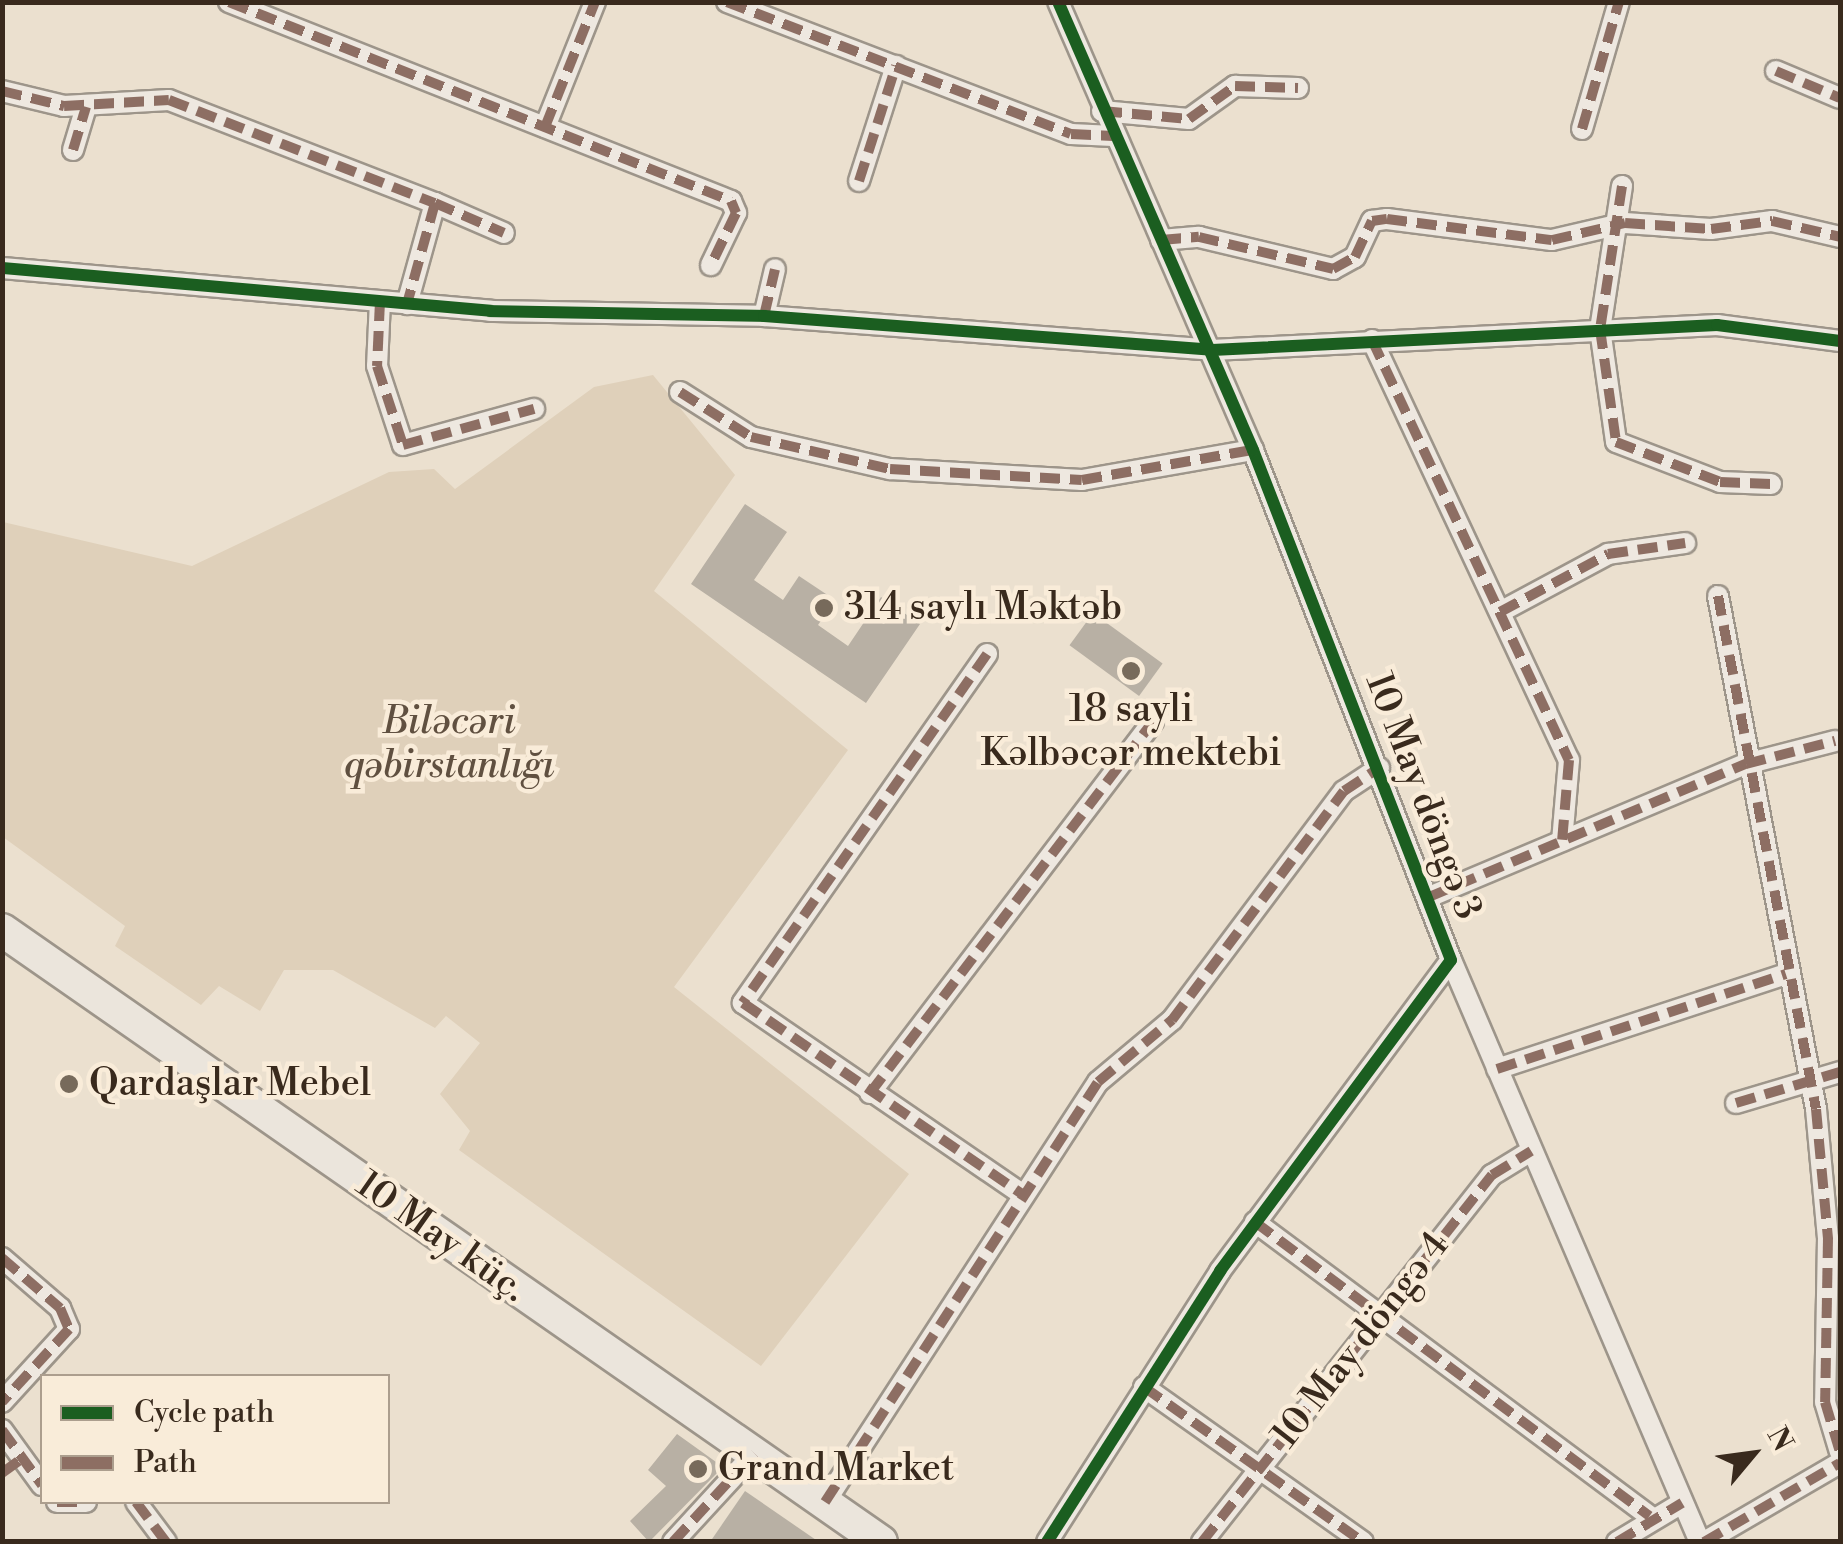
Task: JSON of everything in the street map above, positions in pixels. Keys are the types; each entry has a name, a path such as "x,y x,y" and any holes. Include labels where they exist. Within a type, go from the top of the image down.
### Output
{"main road":[{"name":"10 May küç.","path":"2,930 882,1542"}],"street":[{"path":"229,2 731,201 736,213 711,265"},
{"path":"545,127 596,2"},
{"path":"727,2 1071,134 1113,136"},
{"name":"10 May döngə 3","path":"1047,1542 1144,1387 1255,1222 1452,960 1212,350 1113,136 1058,2"},
{"path":"1582,129 1619,2"},
{"path":"860,181 896,66"},
{"path":"1776,70 1840,98"},
{"path":"1102,111 1189,118 1235,86 1298,88"},
{"path":"2,91 86,106 169,100 504,233"},
{"path":"73,150 86,106"},
{"path":"1622,186 1612,226 1600,329 1622,450 1720,482 1771,484"},
{"path":"408,304 435,203"},
{"path":"1161,240 1199,237 1334,269 1355,256 1372,221 1388,219 1552,240 1612,226 1772,221 1840,237"},
{"path":"2,268 408,304 654,320 764,316 1212,350 1717,325 1840,341"},
{"path":"764,316 775,269"},
{"path":"380,302 377,366 402,445 534,410"},
{"path":"1372,340 1570,760 1562,841"},
{"path":"680,392 751,437 890,470 1082,480 1253,450"},
{"path":"1500,612 1608,554 1685,543"},
{"path":"1718,596 1746,764 1810,1082 1828,1238 1825,1402 1840,1452"},
{"path":"986,654 744,991 747,1014 1022,1194"},
{"path":"870,1093 1154,721"},
{"path":"1429,897 1746,764 1834,740"},
{"path":"824,1502 1098,1082 1172,1020 1344,791 1378,768"},
{"path":"1452,960 1530,1151 1702,1542 1840,1463"},
{"path":"1498,1068 1786,974"},
{"path":"1736,1104 1840,1072"},
{"name":"10 May döngə 4","path":"1202,1542 1492,1175 1530,1151"},
{"path":"1255,1222 1376,1318 1650,1516"},
{"path":"2,1258 60,1308 69,1330 2,1402"},
{"path":"1144,1387 1363,1542"},
{"path":"2,1430 40,1482"},
{"path":"673,1542 754,1454"},
{"path":"2,1472 21,1460"},
{"path":"1617,1542 1650,1516 1682,1503"},
{"path":"138,1504 166,1542"}],"green space":[{"name":"Biləcəri qəbirstanlığı","path":"653,375 735,475 654,591 848,750 674,987 909,1174 761,1366 459,1150 470,1131 440,1094 480,1043 446,1016 435,1028 333,970 284,970 260,1011 219,986 201,1005 115,946 125,926 3,837 3,522 192,566 389,472 434,469 455,489 594,387"}],"building":[{"path":"745,504 787,532 754,580 783,600 799,576 835,600 818,625 848,646 881,597 920,624 866,703 691,584"},
{"path":"1093,613 1163,664 1139,696 1069,645"},
{"path":"677,1434 723,1467 649,1542 630,1521 666,1486 648,1470"},
{"path":"745,1491 819,1542 710,1542"}],"marked path":[{"path":"229,2 731,201 736,213 711,265"},
{"path":"545,127 595,2"},
{"path":"727,2 1071,134 1113,136"},
{"path":"1582,129 1619,2"},
{"path":"859,181 896,66"},
{"path":"1776,71 1840,98"},
{"path":"1102,111 1189,119 1235,86 1298,88"},
{"path":"2,91 64,106 169,100 435,203 407,304"},
{"path":"73,150 86,107"},
{"path":"1622,186 1600,329 1616,442 1720,482 1771,484"},
{"path":"435,203 504,233"},
{"path":"1161,240 1199,237 1333,269 1355,257 1372,221 1387,219 1552,240 1625,223 1711,229 1772,221 1840,237"},
{"path":"764,316 775,269"},
{"path":"380,301 377,366 403,445 534,409"},
{"path":"1372,340 1569,760 1562,841"},
{"path":"680,392 751,437 890,469 1082,480 1253,450"},
{"path":"1500,612 1608,554 1685,543"},
{"path":"1718,596 1816,1109 1828,1238 1825,1402 1840,1452"},
{"path":"987,654 743,1003 1022,1194"},
{"path":"870,1093 1153,721"},
{"path":"1429,897 1746,764 1835,741"},
{"path":"825,1502 1098,1082 1172,1020 1344,791 1379,768"},
{"path":"1497,1069 1786,974"},
{"path":"1736,1103 1840,1072"},
{"path":"1202,1542 1492,1175 1531,1151"},
{"path":"1255,1222 1650,1516"},
{"path":"2,1258 60,1308 69,1329 2,1402"},
{"path":"1144,1387 1363,1542"},
{"path":"2,1430 40,1482"},
{"path":"673,1542 754,1454"},
{"path":"2,1473 21,1459"},
{"path":"1704,1542 1840,1463"},
{"path":"1617,1542 1682,1503"},
{"path":"138,1504 166,1542"}],"cycle path":[{"path":"1047,1542 1220,1271 1451,960 1253,450 1058,2"},
{"path":"2,268 490,311 764,316 1212,350 1717,325 1840,341"}],"place":[{"name":"314 saylı Məktəb","path":"824,608"},
{"name":"18 sayli Kəlbəcər mektebi","path":"1131,671"},
{"name":"Qardaşlar Mebel","path":"69,1084"},
{"name":"Grand Market","path":"698,1469"}]}
